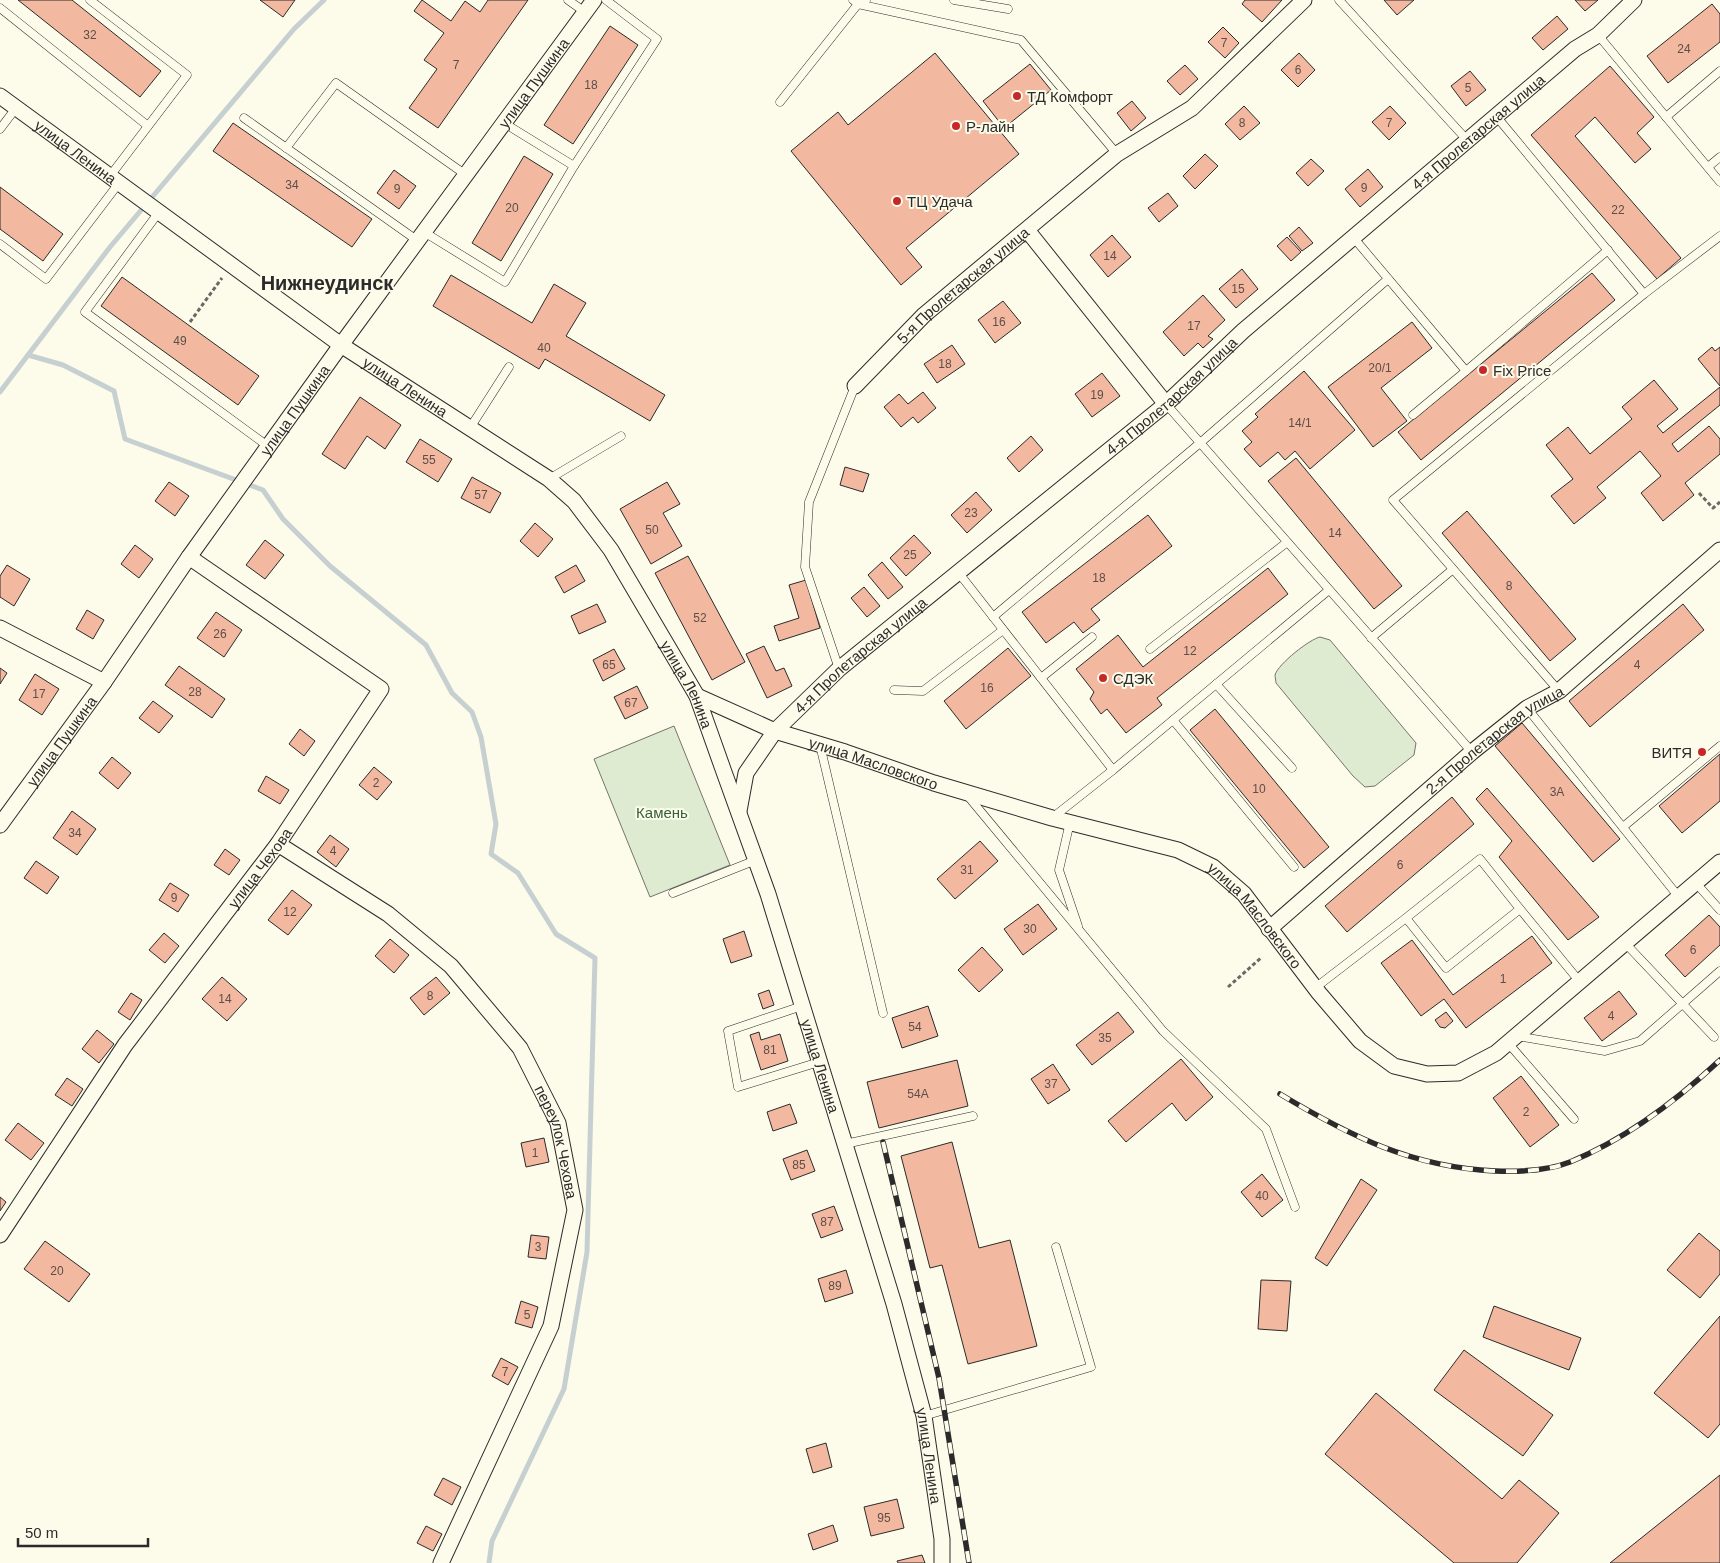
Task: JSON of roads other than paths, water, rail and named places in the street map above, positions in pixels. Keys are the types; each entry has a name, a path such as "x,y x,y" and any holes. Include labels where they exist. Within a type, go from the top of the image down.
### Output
{"street":[{"name":"5-я Пролетарская улица","path":"856,386 924,315 1118,154 1192,108 1304,0"},
{"name":"4-я Пролетарская улица","path":"738,811 746,773 775,731 839,669 1166,404 1243,331 1575,49 1598,35 1634,0"},
{"name":"улица Пушкина","path":"0,825 104,682 189,557 270,448 341,345 590,6"},
{"name":"улица Ленина","path":"0,96 341,345 549,479 574,501 611,550 697,696 756,860 894,1304 924,1416 942,1539 942,1563"},
{"path":"1027,230 1166,404"},
{"name":"2-я Пролетарская улица","path":"1270,929 1472,752 1528,708 1560,691 1720,550"},
{"name":"улица Чехова","path":"0,1235 126,1045 278,844 381,689 189,557"},
{"path":"0,628 104,682"},
{"name":"улица Масловского","path":"697,696 775,731 964,792 1052,818 1178,850 1213,867 1244,894 1315,988 1360,1041 1394,1066 1427,1074 1458,1073 1496,1053 1720,862"},
{"name":"переулок Чехова","path":"278,844 388,914 451,966 520,1048 558,1123 575,1210 551,1326 441,1563"}],"lane":[{"path":"0,244 46,279 114,180 148,126 187,75 90,0"},
{"path":"568,0 590,6"},
{"path":"244,118 286,148 421,236 505,282 574,166 657,38 606,0"},
{"path":"954,0 1008,9"},
{"path":"1339,0 1468,140"},
{"path":"780,102 859,1 1021,40 1118,154"},
{"path":"0,8 148,126"},
{"path":"1598,35 1720,182"},
{"path":"1666,117 1720,71"},
{"path":"286,148 336,84 466,175"},
{"path":"0,129 16,108"},
{"path":"1496,116 1644,294"},
{"path":"504,123 574,166"},
{"path":"1708,167 1720,157"},
{"path":"159,212 85,312 270,448"},
{"path":"1560,691 1392,500 1644,294 1720,236"},
{"path":"1353,238 1466,371"},
{"path":"1413,415 1608,250"},
{"path":"994,617 1200,443 1388,278"},
{"path":"470,428 509,367"},
{"name":"5-я Пролетарская улица","path":"839,669 804,567 809,502 856,386"},
{"path":"1166,404 1286,543 1472,752"},
{"path":"549,479 621,436"},
{"path":"1150,649 1286,543"},
{"path":"1371,638 1452,570"},
{"path":"958,572 1113,770"},
{"path":"1052,818 1113,770 1329,590"},
{"path":"894,690 923,691 1004,630"},
{"path":"1041,678 1092,637"},
{"path":"1216,684 1292,768"},
{"path":"1528,708 1678,896"},
{"path":"1173,720 1294,867"},
{"path":"820,745 883,1013"},
{"path":"1623,827 1720,746"},
{"path":"964,792 1162,1031 1266,1129 1295,1207"},
{"path":"1070,822 1058,870 1079,930"},
{"path":"1315,988 1480,858 1580,982"},
{"path":"673,892 756,860"},
{"path":"1695,882 1720,910"},
{"path":"1406,918 1446,968 1520,909"},
{"path":"1625,943 1714,1037"},
{"path":"1512,1039 1605,1051 1640,1041 1720,971"},
{"path":"802,1006 728,1031 738,1086 819,1062"},
{"path":"1512,1039 1574,1119"},
{"path":"845,1144 973,1116"},
{"path":"924,1416 1091,1367 1056,1246"}],"waterway":[{"path":"0,392 110,247 294,29 324,0"},
{"path":"28,355 63,365 114,391 125,439 263,490 283,519 330,566 426,645 452,693 472,712 481,737 496,824 491,854 518,873 556,934 595,958 587,1252 564,1389 492,1541 489,1563"}],"railway":[{"path":"1280,1094 1357,1136 1409,1156 1465,1168 1495,1171 1533,1170 1570,1162 1611,1142 1650,1118 1720,1060"},
{"path":"883,1142 939,1378 969,1563"}],"place":[{"name":"ТД Комфорт","path":"1017,96"},
{"name":"Р-лайн","path":"956,126"},
{"name":"ТЦ Удача","path":"897,201"},
{"name":"Fix Price","path":"1483,370"},
{"name":"СДЭК","path":"1103,678"},
{"name":"ВИТЯ","path":"1702,752"}],"district":[{"name":"Нижнеудинск","path":"327,283"}],"park label":[{"name":"Камень","path":"662,812"}]}
